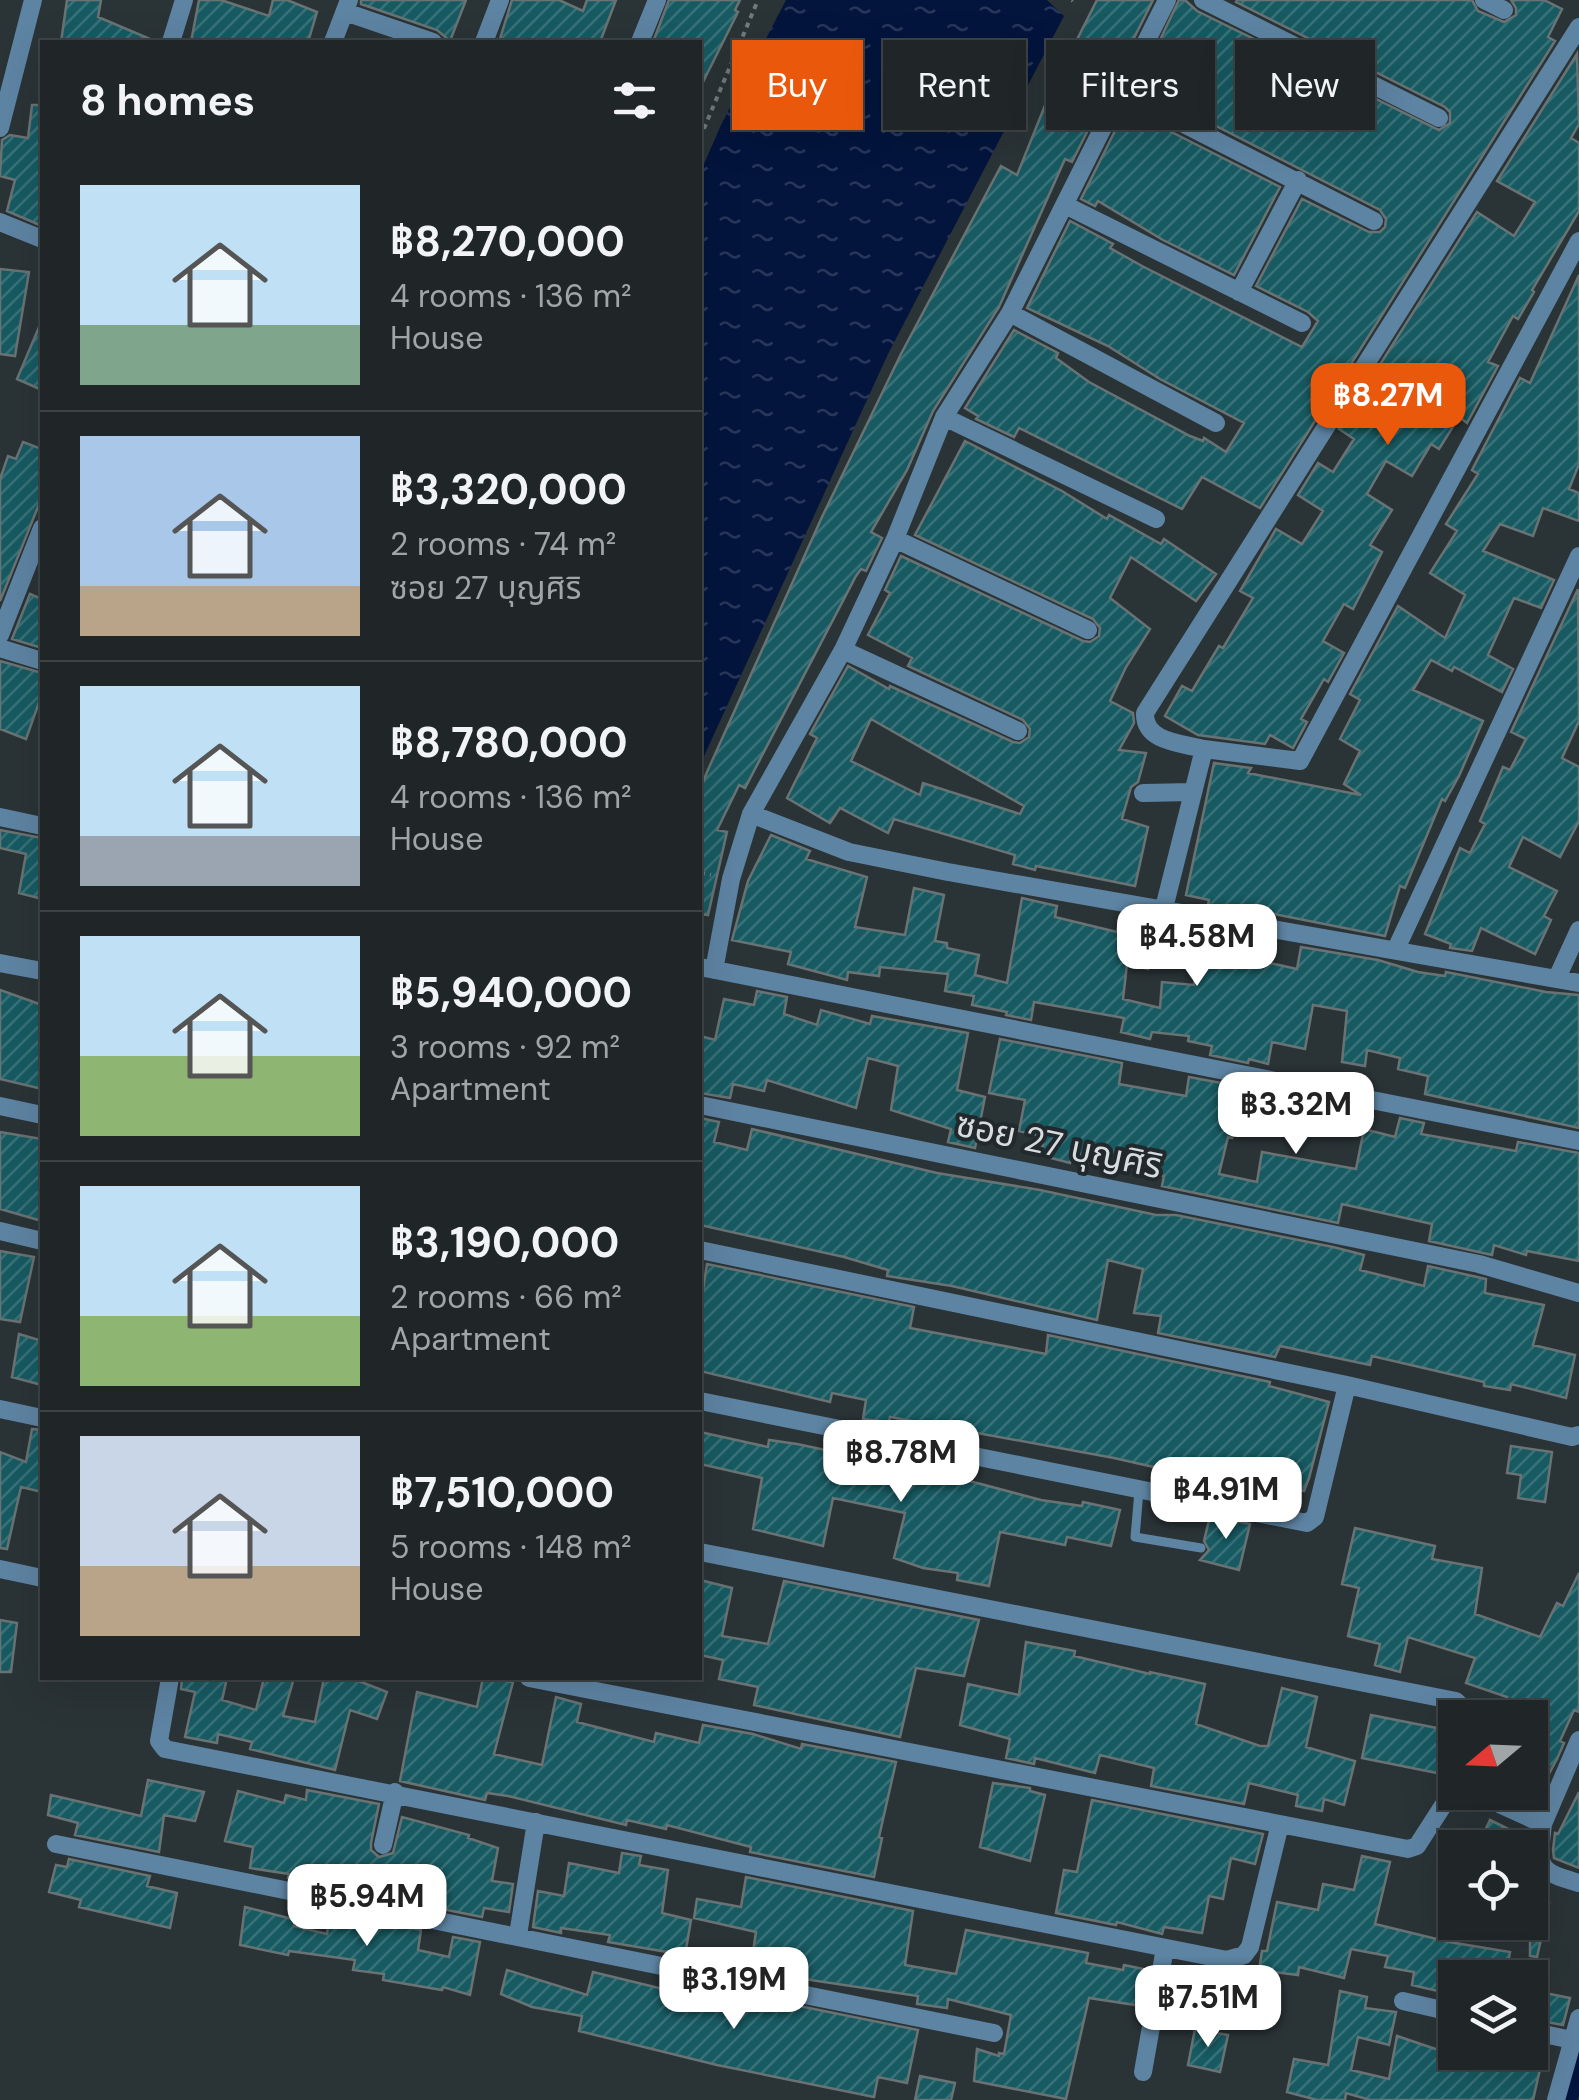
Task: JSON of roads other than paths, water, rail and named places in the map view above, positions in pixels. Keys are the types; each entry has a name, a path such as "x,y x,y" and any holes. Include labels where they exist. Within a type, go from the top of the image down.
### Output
{"street":[{"path":"0,128 33,0"},
{"path":"172,40 184,0"},
{"path":"485,40 500,0"},
{"path":"641,40 657,0"},
{"path":"1146,40 1167,0"},
{"path":"1203,0 1439,118"},
{"path":"1484,0 1504,10"},
{"path":"333,40 347,6 429,40"},
{"path":"1579,27 1145,713 1146,728 1153,735 1204,749 1300,761 1579,241"},
{"path":"1101,130 1010,312 944,417 895,538 842,650 751,814 707,968 1579,1141"},
{"path":"1197,130 1374,221"},
{"path":"1239,292 1298,180"},
{"path":"1065,205 1302,323"},
{"path":"0,222 40,238"},
{"path":"1010,312 1216,423"},
{"path":"944,417 1156,519"},
{"path":"0,635 40,533"},
{"path":"895,538 1088,630"},
{"path":"1396,949 1579,556"},
{"path":"0,648 40,660"},
{"path":"842,650 1018,731"},
{"path":"1164,908 1204,749"},
{"path":"1144,793 1193,792"},
{"path":"751,814 849,852 1579,983"},
{"path":"0,816 40,826"},
{"path":"1557,978 1579,930"},
{"path":"0,963 40,972"},
{"name":"ซอย 27 บุญศิริ","path":"702,1105 1479,1264 1579,1293"},
{"path":"0,1106 40,1116"},
{"path":"0,1231 40,1241"},
{"path":"702,1250 1579,1435"},
{"path":"702,1401 1139,1491 1312,1522 1347,1385"},
{"path":"0,1409 40,1418"},
{"path":"702,1552 1446,1700"},
{"path":"0,1570 40,1578"},
{"path":"170,1680 159,1741 165,1749 1227,1960 1244,1956 1250,1947 1280,1824"},
{"path":"555,1680 1412,1849 1440,1810"},
{"path":"1579,1740 1543,1824 1539,1860 1548,1875 1579,1884"},
{"path":"383,1846 394,1792"},
{"path":"1512,1810 1543,1824"},
{"path":"518,1935 536,1822"},
{"path":"56,1844 994,2032"},
{"path":"1143,2072 1165,1948"},
{"path":"1403,2002 1438,2010"},
{"path":"1556,2100 1579,2018"},
{"path":"1548,2035 1572,2040"}],"lane":[{"path":"1139,1491 1134,1537 1200,1548"}],"water":[{"path":"786,0 1047,0 1064,16 1052,40 1046,40 1046,51 1026,89 1026,40 883,40 883,130 1005,130 888,354 702,761 702,168 732,104 732,130 863,130 863,40 765,40"}],"waterway":[{"path":"1566,2100 1579,2061"}]}
